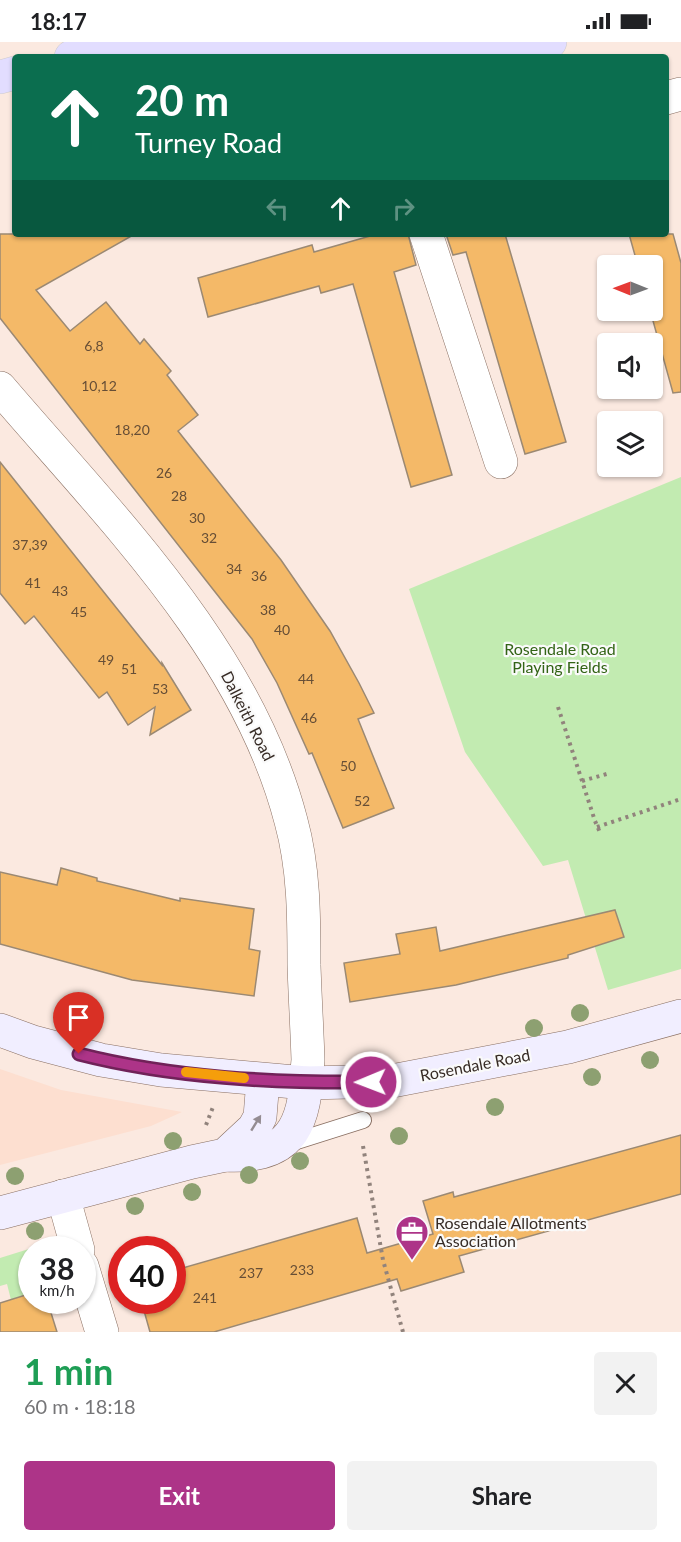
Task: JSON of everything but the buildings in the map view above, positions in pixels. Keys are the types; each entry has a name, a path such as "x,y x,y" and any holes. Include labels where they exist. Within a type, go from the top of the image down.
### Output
{"main road":[{"path":"493,54 550,42"},
{"path":"82,54 96,50 344,54"}],"street":[{"path":"427,237 501,462"},
{"name":"Dalkeith Road","path":"0,388 178,597 240,694 277,775 292,822 300,870 304,920 308,1060 306,1083"},
{"name":"Rosendale Road","path":"0,1030 33,1042 101,1060 161,1070 306,1083 402,1079 568,1047 681,1016"},
{"path":"225,1155 254,1128 260,1117 263,1080"},
{"path":"0,1213 192,1162 225,1155 249,1156 275,1148 291,1134 301,1119 306,1083"},
{"path":"63,1196 74,1236"},
{"path":"96,1312 102,1332"}],"lane":[{"path":"275,1148 303,1141 360,1121"}],"path":[{"path":"558,707 601,835"},
{"path":"582,781 609,773"},
{"path":"597,826 681,799"},
{"path":"360,1121 383,1260 404,1332"}],"shaded area":[{"path":"0,1069 61,1090 182,1112 151,1126 0,1165"}],"green space":[{"name":"Rosendale Road Playing Fields","path":"681,477 681,969 608,990 568,860 543,866 465,752 409,589"},
{"path":"18,1252 18,1298 11,1300 7,1284 0,1286 0,1258"}],"slow traffic":[{"path":"186,1072 244,1078"}],"place":[{"name":"Rosendale Allotments Association","path":"412,1261"}],"route":[{"path":"79,1054 161,1070 306,1083 371,1082"}]}
